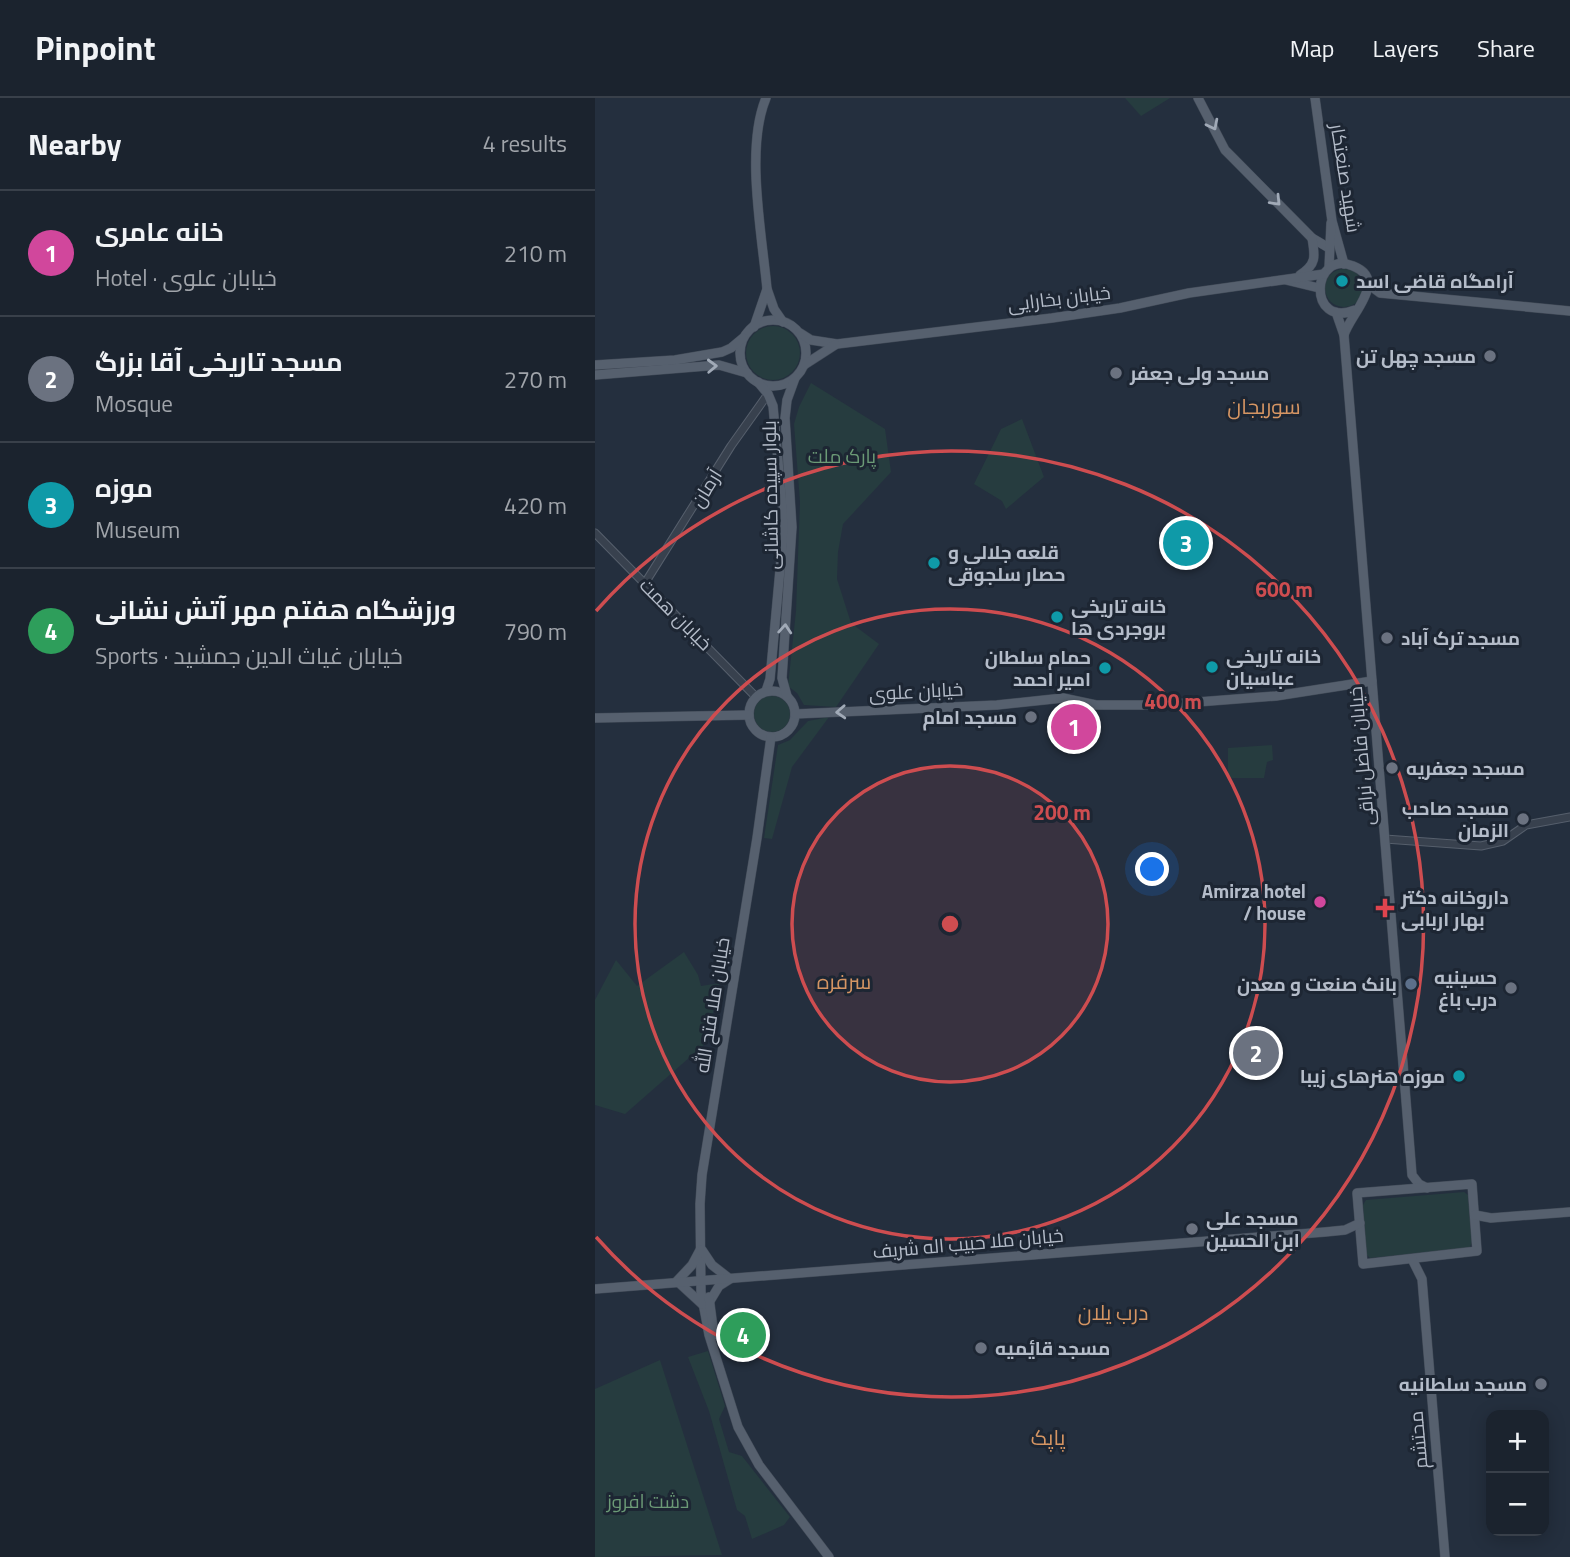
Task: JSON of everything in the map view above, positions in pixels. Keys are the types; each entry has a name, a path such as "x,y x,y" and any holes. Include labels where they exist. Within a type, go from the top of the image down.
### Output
{"main road":[{"path":"765,98 756,133 755,159 767,289 774,309 783,322"},
{"path":"1198,98 1227,152 1312,238 1329,248"},
{"name":"شهید صنعتکار","path":"1315,98 1332,221 1344,264"},
{"path":"1332,221 1327,271 1319,288 1325,305 1336,312 1355,310"},
{"path":"1299,276 1311,267 1314,261 1312,238"},
{"path":"1327,271 1344,264 1360,270 1368,284 1381,293"},
{"name":"خیابان بخارایی","path":"800,333 811,340 837,344 1120,308 1189,293 1285,280 1327,271"},
{"name":"خیابان بخارایی","path":"1285,280 1319,288"},
{"path":"1365,300 1368,284"},
{"path":"754,327 767,289"},
{"path":"1344,335 1355,310 1365,300 1381,293 1570,311"},
{"path":"1336,312 1344,335"},
{"path":"595,365 675,360 722,352 731,348 754,327 773,320 783,322 800,333 806,348 804,365 795,378 777,386 758,383 747,373 719,365 595,374"},
{"name":"خیابان فاضل نراقی","path":"1344,335 1412,1175"},
{"path":"744,337 740,352 747,373"},
{"name":"خیابان بخارایی","path":"804,365 837,344"},
{"name":"بلوار سپیده کاشانی","path":"787,696 782,678 792,527 785,418 787,400 795,378"},
{"name":"بلوار سپیده کاشانی","path":"758,383 768,394 773,406 783,526 770,679 766,691"},
{"path":"773,406 776,396 780,394 787,400"},
{"name":"خیابان علوی","path":"795,714 997,705 1063,698 1096,705 1160,705 1276,696 1372,681"},
{"path":"766,691 780,692 787,696 795,714 788,730 771,737 758,733 753,728 749,715 755,697 766,691"},
{"path":"595,718 749,715"},
{"name":"خیابان ملا فتح الله","path":"771,737 702,1175 702,1279 708,1292 706,1303 714,1333 712,1343 743,1440 829,1557"},
{"path":"1402,1190 1412,1175 1419,1184 1427,1188"},
{"path":"1472,1184 1477,1251 1363,1264 1357,1193 1427,1188 1472,1184"},
{"path":"1475,1215 1491,1218 1570,1212"},
{"path":"1476,1228 1491,1218"},
{"name":"خیابان ملا حبیب اله شریف","path":"1345,1230 1360,1223"},
{"name":"خیابان ملا حبیب اله شریف","path":"595,1289 1345,1230 1360,1234"},
{"path":"701,1248 712,1265 730,1279 719,1286 706,1303 677,1281 692,1265 701,1248"},
{"name":"محتشم","path":"1422,1278 1429,1258"},
{"name":"محتشم","path":"1412,1259 1422,1278 1445,1557"}],"street":[{"name":"آرمان","path":"645,583 731,446 768,394"},
{"name":"خیابان همت","path":"595,533 755,697"},
{"path":"1385,839 1481,846 1503,841 1526,825 1570,817"}],"green space":[{"path":"1125,98 1170,98 1141,116"},
{"path":"1344,269 1357,275 1363,288 1357,301 1344,307 1331,301 1325,288 1331,275"},
{"path":"773,326 792,334 800,353 792,372 773,380 754,372 746,353 754,334"},
{"name":"پارک ملت","path":"811,383 885,429 891,472 843,524 837,579 851,623 879,644 836,707 804,705 797,693 788,686 796,611 800,502 794,424"},
{"path":"1022,419 1044,477 1006,509 1002,501 974,484 1001,429"},
{"path":"772,696 785,701 790,714 785,727 772,732 759,727 754,714 759,701"},
{"path":"829,717 792,767 772,839 764,838 778,745 790,740 808,721"},
{"path":"1272,745 1273,760 1267,762 1264,778 1228,778 1228,748"},
{"path":"684,952 698,975 701,986 720,983 706,1043 625,1114 595,1105 595,1000 616,960 637,986"},
{"path":"1464,1192 1468,1195 1472,1243 1469,1248 1370,1258 1366,1254 1363,1205 1366,1200"},
{"path":"708,1351 725,1406 719,1419 729,1452 742,1456 790,1517 784,1525 752,1539 745,1516 737,1510 709,1411 688,1357"},
{"name":"دشت افروز","path":"660,1360 722,1555 595,1557 595,1389"}],"place":[{"name":"آرامگاه قاضی اسد","path":"1342,281"},
{"name":"مسجد چهل تن","path":"1490,356"},
{"name":"مسجد ولی جعفر","path":"1116,373"},
{"name":"موزه","path":"1186,543"},
{"name":"قلعه جلالی و حصار سلجوقی","path":"934,563"},
{"name":"خانه تاریخی بروجردی ها","path":"1057,617"},
{"name":"مسجد ترک آباد","path":"1387,638"},
{"name":"خانه تاریخی عباسیان","path":"1212,667"},
{"name":"حمام سلطان امیر احمد","path":"1105,668"},
{"name":"مسجد امام","path":"1031,717"},
{"name":"خانه عامری","path":"1074,727"},
{"name":"مسجد جعفریه","path":"1392,768"},
{"name":"مسجد صاحب الزمان","path":"1523,819"},
{"name":"Amirza hotel / house","path":"1320,902"},
{"name":"داروخانه دکتر بهار اربابی","path":"1385,908"},
{"name":"بانک صنعت و معدن","path":"1411,984"},
{"name":"حسینیه درب باغ","path":"1511,988"},
{"name":"مسجد تاریخی آقا بزرگ","path":"1256,1053"},
{"name":"موزه هنرهای زیبا","path":"1459,1076"},
{"name":"مسجد علی ابن الحسین","path":"1192,1229"},
{"name":"ورزشگاه هفتم مهر آتش نشانی","path":"743,1335"},
{"name":"مسجد قایٔمیه","path":"981,1348"},
{"name":"مسجد سلطانیه","path":"1541,1384"}],"district":[{"name":"سوریجان","path":"1264,407"},
{"name":"سرفره","path":"844,982"},
{"name":"درب یلان","path":"1113,1313"},
{"name":"پاپک","path":"1048,1438"}]}
